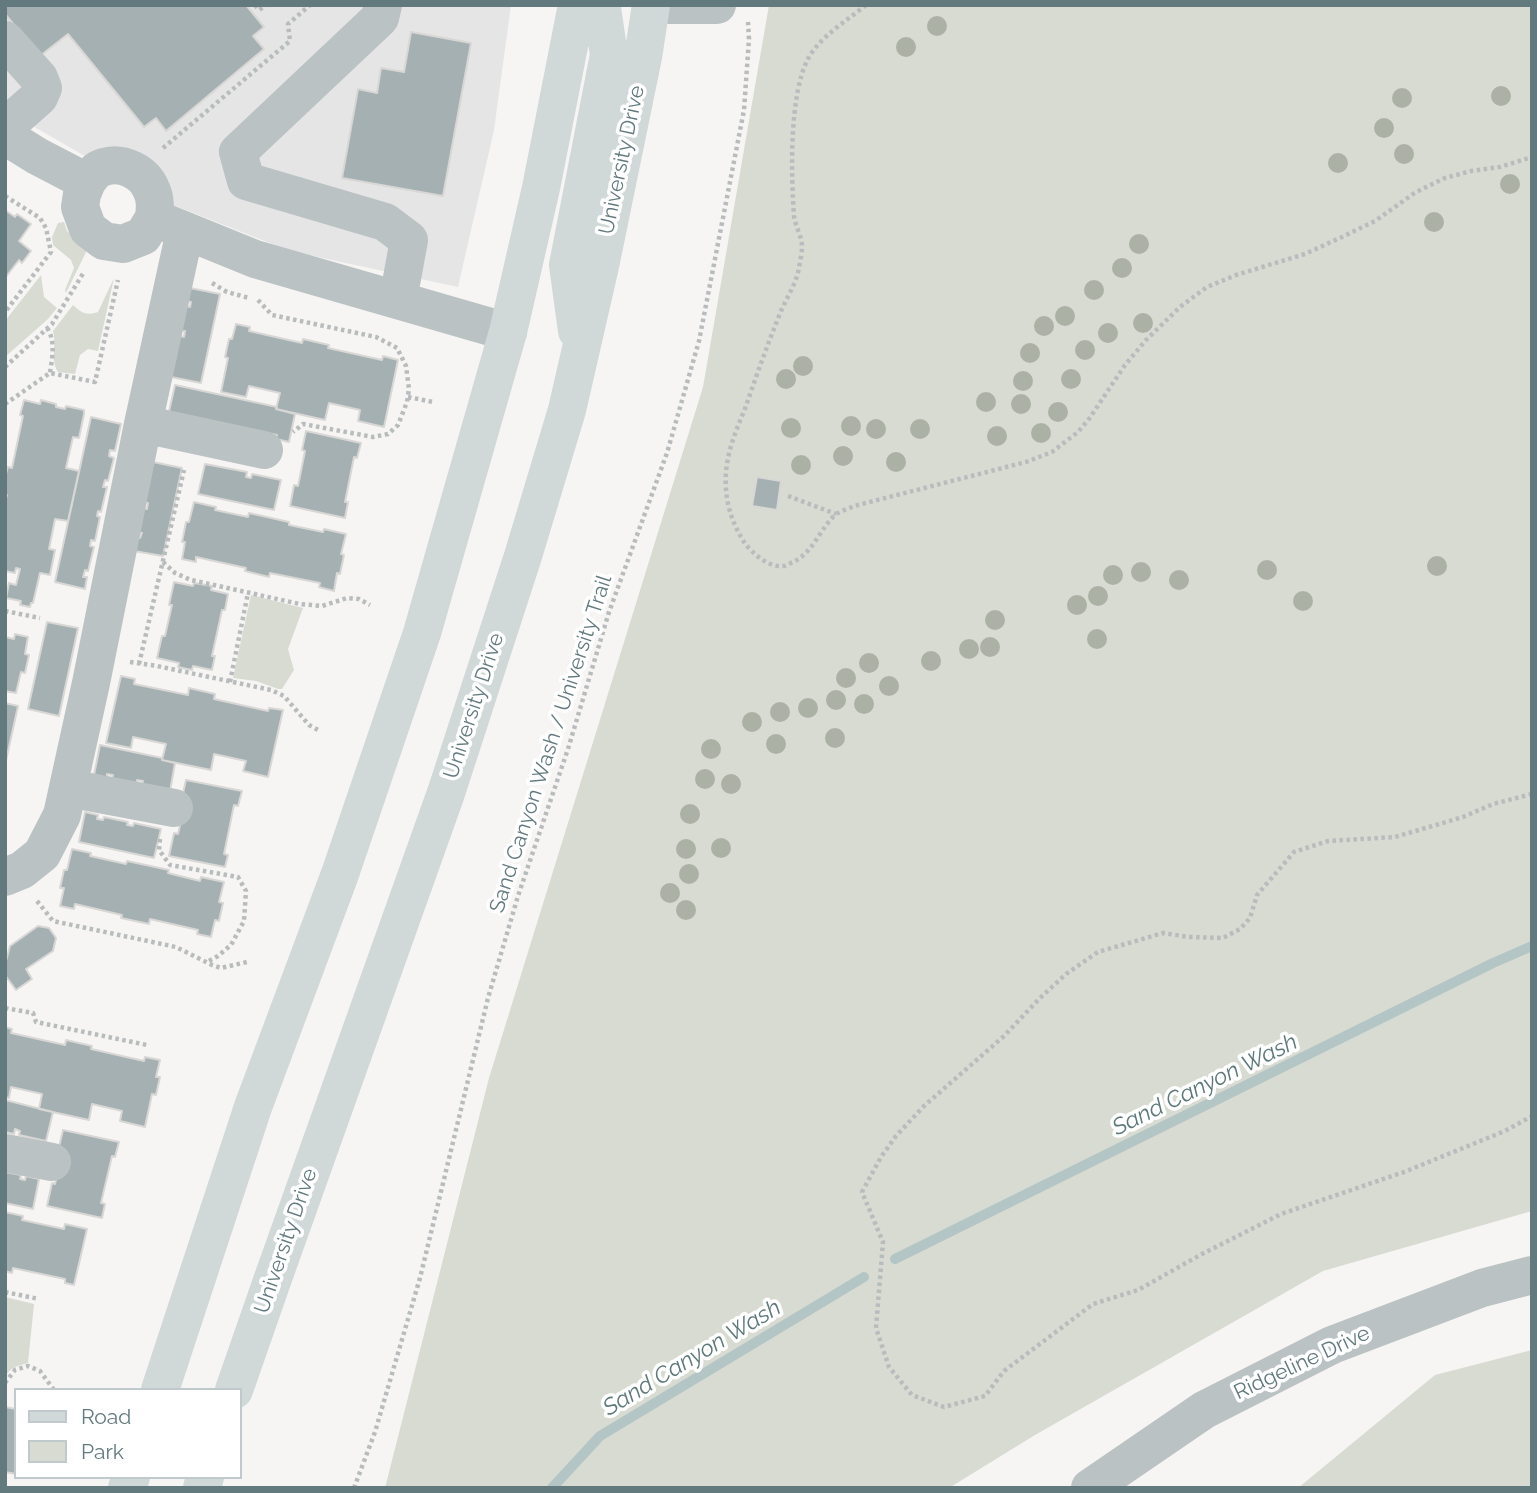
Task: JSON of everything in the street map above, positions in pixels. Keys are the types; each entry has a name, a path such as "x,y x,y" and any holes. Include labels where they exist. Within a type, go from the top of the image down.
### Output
{"main road":[{"path":"161,1388 253,1107 340,874 422,633 508,332 541,188 576,5"},
{"path":"580,354 568,265 609,55 602,8 594,5"},
{"name":"University Drive","path":"235,1388 446,793 568,410 643,57 651,5"}],"street":[{"path":"383,5 380,18 238,152 246,181 384,222 409,240 398,300"},
{"path":"669,5 733,11"},
{"path":"5,40 38,78 43,88 39,97 5,127"},
{"path":"5,136 87,182"},
{"path":"169,224 123,244 104,241 88,229 80,207 87,182 101,167 112,165 134,170 145,178 169,224 255,259 508,332"},
{"path":"19,886 22,870 42,854 62,815 143,425 169,224"},
{"path":"143,425 277,445"},
{"path":"68,788 167,819"},
{"path":"5,1153 52,1161"},
{"name":"Ridgeline Drive","path":"1090,1488 1204,1410 1332,1345 1482,1288 1532,1275"}],"path":[{"path":"255,5 259,10 266,5"},
{"path":"866,5 830,32 808,57 798,88 792,173 794,220 802,245 799,270 760,363 726,468 725,489 735,528 750,551 767,562 783,566 801,558 813,547 836,514 854,506 1026,463 1052,452 1078,432 1146,340 1180,307 1207,287 1236,275 1305,254 1375,221 1416,192 1445,178 1500,167 1532,157"},
{"path":"136,172 290,41 288,24 309,6"},
{"name":"Sand Canyon Wash / University Trail","path":"354,1488 375,1432 420,1278 488,998 518,896 568,749 609,612 667,453 699,341 744,110 749,39 733,11"},
{"path":"5,196 40,218 46,228 51,252 5,312"},
{"path":"44,225 56,221"},
{"path":"5,367 52,324 86,270"},
{"path":"5,404 50,373 95,382 120,271"},
{"path":"206,280 228,292 260,301 272,315 376,337 397,348 406,366 410,388 408,397 398,425 388,434 373,438 303,424 277,445"},
{"path":"47,328 52,343 50,373"},
{"path":"408,397 433,402"},
{"path":"139,664 186,464"},
{"path":"788,496 836,514"},
{"path":"163,562 175,573 191,580 300,604 321,606 347,598 359,599 370,605"},
{"path":"230,682 248,593"},
{"path":"5,611 40,618"},
{"path":"127,662 271,690 284,696 309,725 320,731"},
{"path":"1532,794 1493,804 1463,817 1395,837 1328,841 1294,852 1257,895 1250,918 1240,929 1223,938 1163,933 1098,952 1066,974 1003,1037 924,1106 896,1136 862,1192 883,1242 876,1328 889,1367 912,1395 944,1406 985,1396 1004,1371 1093,1304 1138,1290 1281,1214 1404,1171 1505,1131 1532,1116"},
{"path":"167,819 159,850 170,865 238,877 246,891 244,921 231,945 218,957 207,962"},
{"path":"19,886 53,921 176,947 221,968 247,962"},
{"path":"5,1008 33,1013 36,1022 147,1045"},
{"path":"5,1292 38,1299"},
{"path":"5,1383 15,1370 28,1366 40,1371 53,1388"}],"shaded area":[{"path":"5,5 511,5 494,130 458,287 290,251 163,201 5,110"}],"green space":[{"path":"769,5 1532,5 1532,1211 1323,1271 1035,1435 949,1488 385,1488 489,1078 703,387"},
{"path":"64,222 67,231 87,250 66,293 74,268 71,260 53,245 52,237 58,223"},
{"path":"41,275 44,297 57,308 5,357 5,321"},
{"path":"114,278 98,351 88,349 80,355 75,374 58,372 54,362 53,331 73,305 84,313 98,312"},
{"path":"251,595 303,608 288,649 294,670 282,689 256,681 233,678"},
{"path":"5,1297 34,1304 28,1363 12,1369 5,1377"},
{"path":"1532,1350 1532,1488 1298,1488 1435,1375"}],"building":[{"path":"5,5 246,5 264,27 253,36 264,49 166,131 156,118 144,127 68,34 40,56 5,14"},
{"path":"411,32 471,43 443,196 342,178 358,89 377,93 381,68 404,72"},
{"path":"5,210 15,217 17,214 31,224 19,241 31,251 22,263 19,260 5,278"},
{"path":"190,288 220,294 201,383 171,377 180,336 184,337 185,331 180,331 186,306 190,307 191,302 187,301"},
{"path":"236,324 250,327 249,331 302,343 303,339 329,345 328,348 382,360 383,356 398,360 384,427 358,421 360,410 329,403 325,420 276,409 280,393 249,386 246,397 221,392 228,358 225,357"},
{"path":"175,385 277,407 276,409 295,414 289,442 276,439 277,435 168,416"},
{"path":"24,400 40,404 41,400 56,404 56,407 84,410 79,438 73,437 66,468 79,471 68,521 55,519 49,549 55,550 50,575 40,573 30,607 20,605 21,601 6,598 9,583 16,585 20,569 16,568 15,573 5,571 5,477 8,467 12,468"},
{"path":"91,417 121,424 115,451 110,450 109,456 114,458 108,481 105,480 103,487 107,487 101,512 98,511 97,516 100,517 95,541 91,540 90,546 94,547 88,571 85,570 83,577 87,577 85,589 55,582"},
{"path":"306,431 361,443 357,458 354,457 345,502 348,502 345,518 290,506 294,485 298,486"},
{"path":"153,462 182,468 163,556 134,551 137,538 140,538 142,533 138,532 143,508 147,509 148,503 144,502"},
{"path":"205,464 247,472 246,477 251,478 252,474 281,480 274,510 198,494"},
{"path":"757,477 781,481 777,510 752,506"},
{"path":"194,502 248,517 249,513 289,522 289,525 346,534 340,574 337,573 334,591 319,587 320,583 270,573 269,577 245,571 246,568 196,557 196,562 182,559 186,522 189,522"},
{"path":"174,582 212,586 211,590 228,594 212,656 215,656 212,670 193,666 192,670 178,667 179,663 157,658 172,605 169,605"},
{"path":"47,622 78,628 59,716 28,709"},
{"path":"15,634 28,637 25,654 29,655 16,693 5,691 5,637 14,639"},
{"path":"121,676 135,679 134,684 188,695 189,688 215,694 214,699 268,711 269,708 283,710 268,777 243,771 246,761 214,754 211,770 162,760 166,744 133,737 131,748 106,743"},
{"path":"5,703 18,706 5,765"},
{"path":"100,745 175,763 170,791 142,785 143,781 137,780 137,784 112,779 113,775 107,774 107,778 94,775"},
{"path":"186,780 242,791 238,806 234,805 224,854 228,855 225,867 169,856 174,833 178,834 185,803 181,802"},
{"path":"85,812 98,815 97,819 103,820 104,817 128,822 127,825 133,826 134,823 161,829 154,858 79,842"},
{"path":"72,849 126,864 127,861 169,870 168,873 200,881 201,877 224,882 219,902 223,903 219,921 215,920 211,937 197,934 198,930 150,919 149,924 75,904 74,909 60,906 64,888 60,888"},
{"path":"38,926 49,928 56,938 53,951 26,969 32,979 16,990 5,975 10,946"},
{"path":"5,1027 12,1029 11,1033 65,1045 66,1040 92,1046 91,1049 144,1061 145,1057 160,1060 156,1095 152,1094 145,1127 120,1121 122,1111 92,1104 89,1120 39,1109 42,1094 11,1087 9,1098 5,1097"},
{"path":"5,1100 53,1112 46,1141 19,1135 20,1131 15,1129 14,1134 5,1132"},
{"path":"63,1130 119,1142 115,1157 112,1156 101,1203 105,1204 102,1218 47,1206 63,1152 58,1151"},
{"path":"5,1172 21,1175 20,1179 25,1180 26,1176 39,1179 33,1209 5,1203"},
{"path":"5,1212 23,1216 22,1220 64,1229 65,1224 87,1229 74,1285 65,1283 65,1279 13,1268 12,1273 5,1271"},
{"path":"5,1407 14,1409 14,1474 5,1472"}],"waterway":[{"name":"Sand Canyon Wash","path":"895,1259 1532,946"},
{"name":"Sand Canyon Wash","path":"552,1488 600,1436 864,1277"}]}
